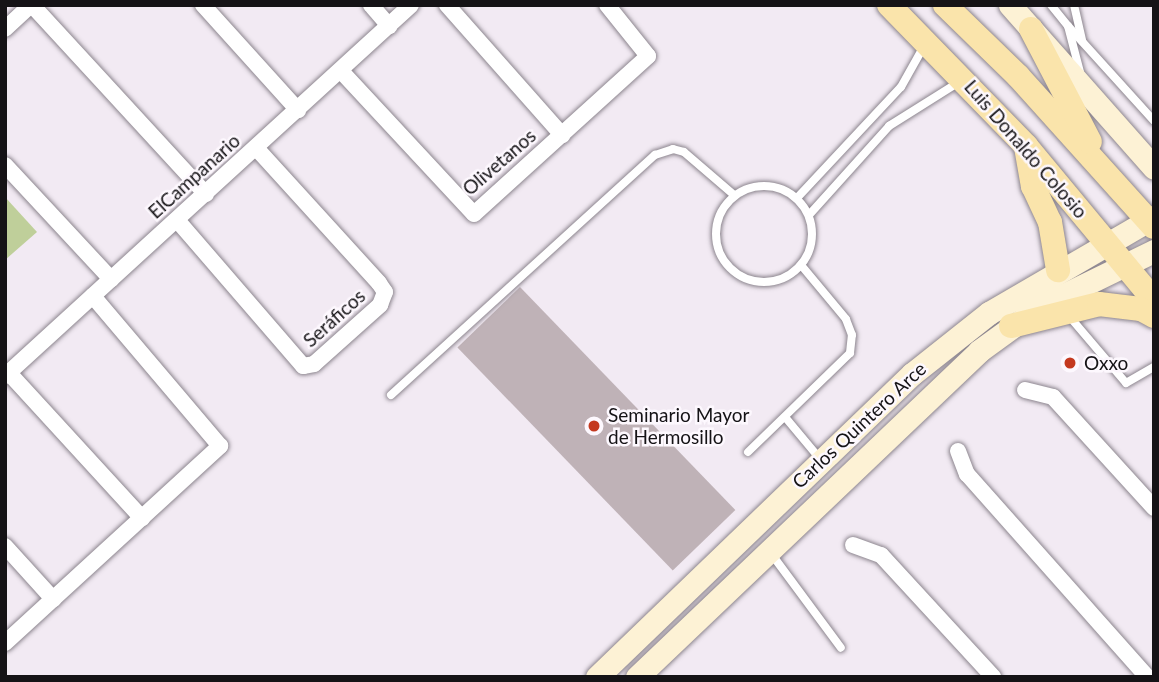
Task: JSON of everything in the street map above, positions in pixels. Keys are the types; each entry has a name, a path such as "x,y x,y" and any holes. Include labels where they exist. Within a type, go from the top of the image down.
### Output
{"main road":[{"name":"Luis Donaldo Colosio","path":"889,5 965,79 1026,146 1154,300"},
{"name":"Luis Donaldo Colosio","path":"945,5 1018,76 1110,179 1152,221"},
{"path":"1010,5 1153,167"},
{"path":"1031,29 1110,179"},
{"path":"1026,146 1032,186 1050,222 1058,270"},
{"name":"Carlos Quintero Arce","path":"597,677 912,374 989,313 1106,241 1152,221"},
{"name":"Carlos Quintero Arce","path":"638,677 944,380 1011,326 1124,264 1154,251"},
{"path":"1011,326 1065,311 1120,304 1154,316"},
{"path":"703,574 768,550 776,504"}],"street":[{"path":"5,29 31,5 206,194"},
{"path":"203,5 298,110"},
{"path":"371,5 390,26"},
{"name":"ElCampanario","path":"7,375 411,5"},
{"path":"447,5 562,135"},
{"name":"Olivetanos","path":"341,71 471,213 648,56 607,5"},
{"name":"Seráficos","path":"177,220 303,366 314,365 386,299 379,283 257,148"},
{"path":"5,164 111,279"},
{"path":"5,643 220,446 93,296"},
{"path":"7,375 142,518"},
{"path":"1025,390 1053,397 1154,508"},
{"path":"958,451 967,474 1147,677"},
{"path":"853,545 881,555 993,677"},
{"path":"5,546 53,599"}],"lane":[{"path":"1051,5 1154,121"},
{"path":"1074,5 1082,40 1078,65"},
{"path":"1068,26 1084,89"},
{"path":"797,198 911,73 927,40"},
{"path":"809,215 889,126 965,79"},
{"path":"877,112 889,126"},
{"path":"391,395 655,155 673,149 684,152 734,195"},
{"path":"760,185 797,198 809,215 811,241 801,265 790,275 762,283 734,272 717,248 715,233 718,219 734,195 760,185"},
{"path":"748,452 838,368 850,353 852,335 846,319 801,265"},
{"path":"1065,311 1126,383 1154,367"},
{"path":"785,417 821,460"},
{"path":"768,550 841,648"}],"green space":[{"path":"5,197 37,232 5,260"}],"building":[{"name":"Seminario Mayor de Hermosillo","path":"520,287 735,510 673,570 457,347"}],"place":[{"name":"Oxxo","path":"1070,363"},
{"name":"Seminario Mayor de Hermosillo","path":"594,426"}]}
